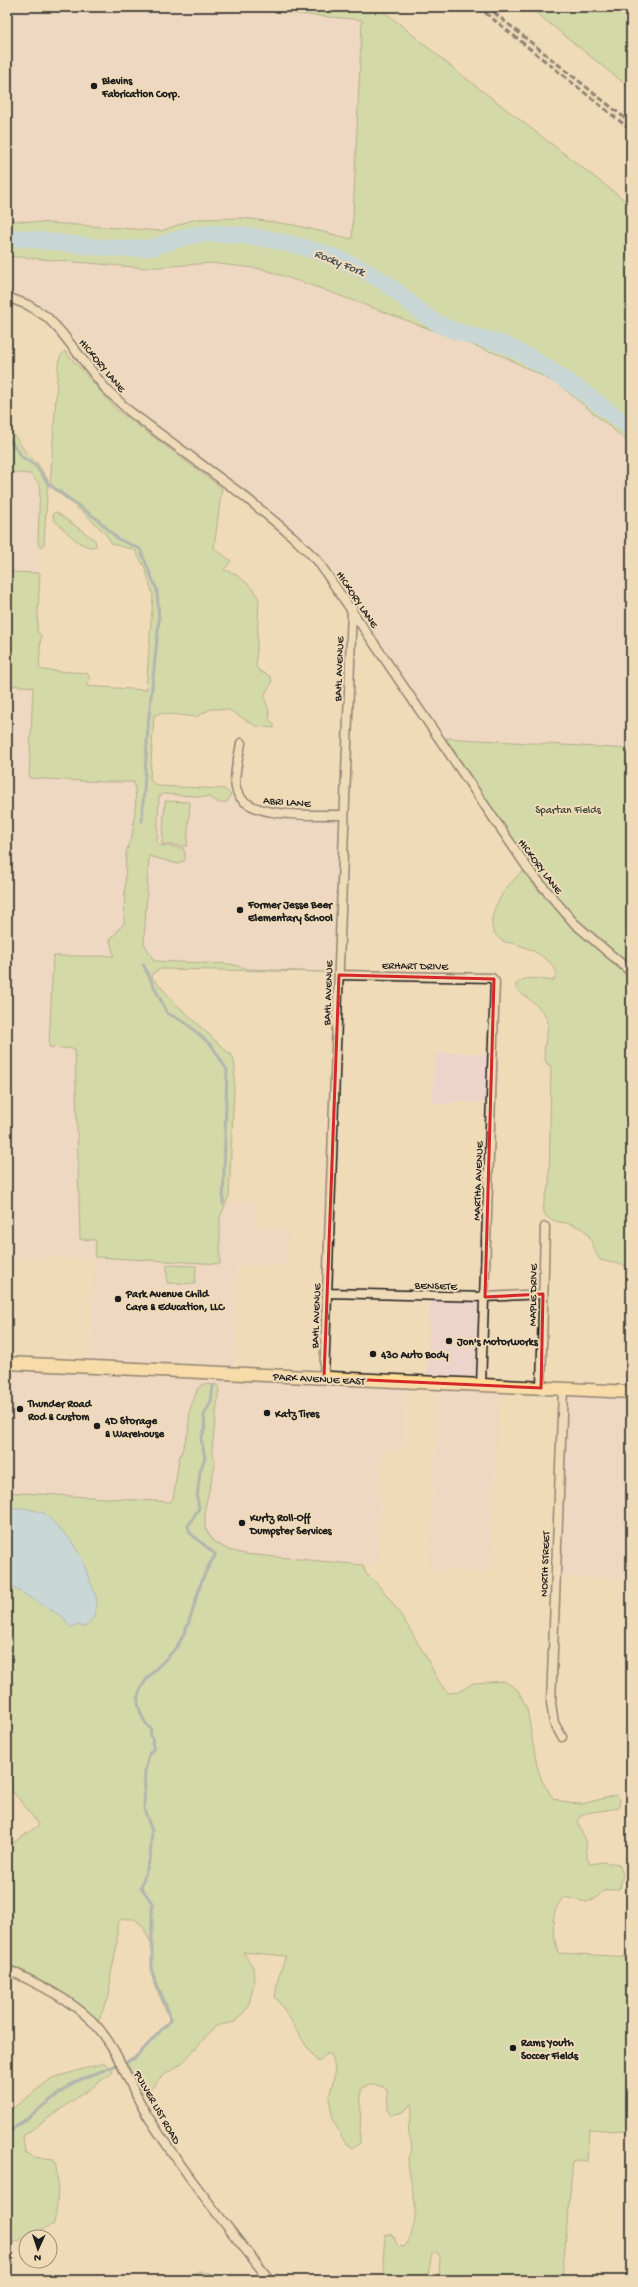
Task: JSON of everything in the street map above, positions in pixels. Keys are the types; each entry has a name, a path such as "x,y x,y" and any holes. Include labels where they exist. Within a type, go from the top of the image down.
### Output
{"main road":[{"name":"PARK AVENUE EAST","path":"7,1363 631,1392"}],"street":[{"name":"HICKORY LANE","path":"7,297 28,305 47,318 61,332 105,388 129,411 244,496 292,536 317,560 352,608 533,876 574,923 631,972"},
{"name":"BAHL AVENUE","path":"324,1378 352,608"},
{"name":"ABRI LANE","path":"241,743 236,789 240,798 248,806 267,812 344,815"},
{"name":"ERHART DRIVE","path":"339,975 492,978"},
{"name":"MARTHA AVENUE","path":"481,1386 495,982 492,978"},
{"name":"MAPLE DRIVE","path":"541,1388 545,1227"},
{"name":"BENSETE","path":"327,1292 485,1297 543,1294"},
{"name":"NORTH STREET","path":"562,1737 554,1723 551,1703 563,1389"},
{"name":"PULVER LIST ROAD","path":"7,1969 77,2008 100,2031 118,2058 144,2110 188,2176 270,2280"}],"highlighted area":[{"path":"339,975 494,979 485,1297 543,1294 541,1388 324,1378"}],"shaded area":[{"path":"7,7 225,7 362,20 353,239 294,225 195,219 161,231 7,220"},
{"path":"7,256 145,268 211,263 262,269 322,289 505,357 558,384 631,444 631,749 446,738 335,576 315,551 301,537 234,483 142,414 111,385 59,321 33,302 7,292"},
{"path":"7,472 30,474 40,485 40,573 7,572"},
{"path":"7,685 33,686 51,779 104,782 134,781 136,799 132,837 126,852 124,923 110,942 114,956 65,955 54,956 53,958 49,1047 75,1049 80,1239 97,1240 96,1257 220,1264 220,1217 227,1202 257,1203 257,1228 288,1229 286,1266 237,1265 235,1378 407,1387 405,1451 381,1451 378,1566 339,1564 296,1558 245,1554 229,1550 214,1542 205,1528 205,1508 215,1465 212,1449 219,1388 190,1409 188,1433 179,1459 173,1499 170,1502 7,1492 7,1369 89,1371 95,1258 7,1257"},
{"name":"Former Jesse Beer Elementary School","path":"162,794 209,797 213,801 227,802 231,795 235,795 248,808 262,813 339,817 333,973 249,969 230,964 154,961 144,943 148,859 149,856 152,856 178,864 185,860 183,848 159,845 157,843 157,811 159,797"},
{"path":"435,1052 488,1054 487,1103 452,1101 452,1105 432,1103"},
{"path":"430,1297 481,1299 477,1390 499,1391 489,1572 429,1569 439,1379 427,1378"},
{"path":"627,1301 631,1301 631,1541 629,1579 560,1576 566,1396 623,1399"}],"green space":[{"path":"225,7 379,7 459,73 631,205 631,444 558,384 505,357 322,289 262,269 211,263 145,268 7,256 7,220 161,231 195,219 243,218 294,225 352,239 362,20"},
{"path":"529,7 631,7 631,89"},
{"path":"65,351 117,410 222,488 214,548 231,561 224,570 240,577 257,595 259,600 256,666 259,671 270,676 272,681 265,696 269,719 274,724 274,728 256,726 229,710 219,709 211,709 196,717 160,713 154,716 150,779 154,784 160,786 225,789 231,795 227,802 219,803 209,797 163,794 159,797 157,843 159,845 183,848 185,860 178,864 149,856 144,943 154,961 230,964 249,969 324,972 160,969 152,974 152,977 175,1003 233,1057 235,1067 229,1196 220,1217 220,1264 95,1257 96,1240 80,1239 75,1049 49,1047 53,958 54,956 114,956 110,940 124,923 126,852 132,837 136,799 134,782 29,778 33,687 7,685 7,572 40,573 37,632 41,635 39,668 43,670 87,673 90,679 86,686 146,690 153,595 145,568 135,550 112,544 105,533 85,514 50,486 58,365 60,357"},
{"path":"7,425 27,454 38,464 48,480 44,544 41,547 39,546 38,542 40,485 30,474 7,472"},
{"path":"56,512 95,540 96,546 85,546 79,543 54,520 53,514"},
{"name":"Spartan Fields","path":"446,738 631,749 631,966 577,919 550,891 530,866"},
{"path":"165,801 190,802 187,846 162,844"},
{"path":"523,871 547,901 560,914 631,978 631,1267 600,1260 586,1232 578,1227 552,1220 547,1217 544,1211 544,1201 549,1186 551,1066 547,1064 544,1051 548,1026 545,1015 532,1001 516,989 516,984 524,979 553,981 557,973 550,963 534,951 501,940 494,933 492,924 493,914 503,893"},
{"path":"167,1265 196,1266 195,1284 167,1283"},
{"path":"203,1384 217,1385 219,1388 212,1449 215,1465 205,1508 205,1528 214,1542 229,1550 245,1554 363,1565 366,1574 382,1589 407,1624 438,1680 448,1693 459,1692 473,1683 504,1681 518,1690 527,1709 537,1766 542,1781 553,1798 567,1803 582,1804 616,1795 620,1799 619,1807 581,1815 578,1823 586,1843 587,1858 590,1864 603,1862 619,1864 623,1874 620,1889 603,1891 596,1898 587,1902 564,1897 556,1909 553,1924 559,1953 631,1957 631,2132 589,2129 587,2161 573,2160 562,2280 439,2280 440,2256 436,2252 432,2254 427,2280 386,2280 383,2261 385,2235 390,2234 394,2237 397,2245 403,2247 407,2244 415,2221 415,2201 408,2159 412,2150 408,2129 412,2113 412,2104 403,2112 391,2115 388,2110 387,2090 376,2085 363,2087 361,2091 360,2143 352,2148 344,2141 333,2119 329,2098 335,2073 333,2058 330,2054 326,2054 320,2061 317,2061 275,1997 278,1978 286,1956 243,1952 253,1967 254,1983 248,2008 235,2022 216,2026 182,2063 160,2078 146,2095 142,2093 126,2061 138,2054 169,2021 169,2018 153,1980 151,1972 152,1945 142,1925 134,1919 121,1919 117,1925 117,1944 111,1974 109,1997 98,2021 62,1993 7,1964 7,1847 39,1825 7,1784 7,1492 170,1502 173,1499 179,1459 188,1433 190,1409 198,1388"},
{"path":"104,2063 113,2070 112,2073 23,2136 25,2152 34,2157 54,2159 58,2183 54,2224 43,2229 18,2229 18,2241 7,2246 7,2113 52,2078"},
{"path":"199,2272 210,2273 219,2277 220,2280 182,2280"}],"water":[{"path":"7,1508 25,1508 44,1513 70,1539 82,1559 97,1600 94,1617 85,1627 76,1625 71,1628 63,1617 7,1584"}],"waterway":[{"name":"Rocky Fork","path":"7,237 93,247 128,249 162,245 189,236 219,233 268,239 310,249 349,263 367,272 391,287 425,315 449,329 493,341 526,355 572,384 631,428"},
{"path":"7,436 22,457 36,466 49,485"},
{"path":"50,485 97,519 118,539 140,549 157,590 159,620 148,726 142,821"},
{"path":"143,964 167,1013 186,1023 212,1046 227,1070 223,1204"},
{"path":"7,2144 9,2133 13,2129 74,2082 135,2058 170,2021 169,2013 152,1972 152,1903 141,1887 150,1859 152,1831 144,1809 145,1771 149,1754 154,1748 152,1743 153,1739 150,1736 151,1729 145,1722 140,1712 138,1697 142,1686 147,1679 169,1656 185,1633 203,1577 215,1556 215,1554 190,1533 188,1526 199,1508 197,1498 200,1471 205,1458 201,1439 205,1428 204,1415 211,1402 213,1386"},
{"path":"7,2175 7,2187"}],"railway":[{"path":"478,7 631,130"},
{"path":"487,7 631,123"}],"place":[{"name":"Blevins Fabrication Corp.","path":"94,86"},
{"name":"Former Jesse Beer Elementary School","path":"240,910"},
{"name":"Park Avenue Child Care & Education, LLC","path":"118,1299"},
{"name":"Jon's Motorworks","path":"449,1341"},
{"name":"430 Auto Body","path":"373,1354"},
{"name":"Thunder Road Rod & Custom","path":"20,1409"},
{"name":"Katz Tires","path":"267,1413"},
{"name":"4D Storage & Warehouse","path":"97,1426"},
{"name":"Kurtz Roll-Off Dumpster Services","path":"242,1523"},
{"name":"Rams Youth Soccer Fields","path":"513,2048"}]}
